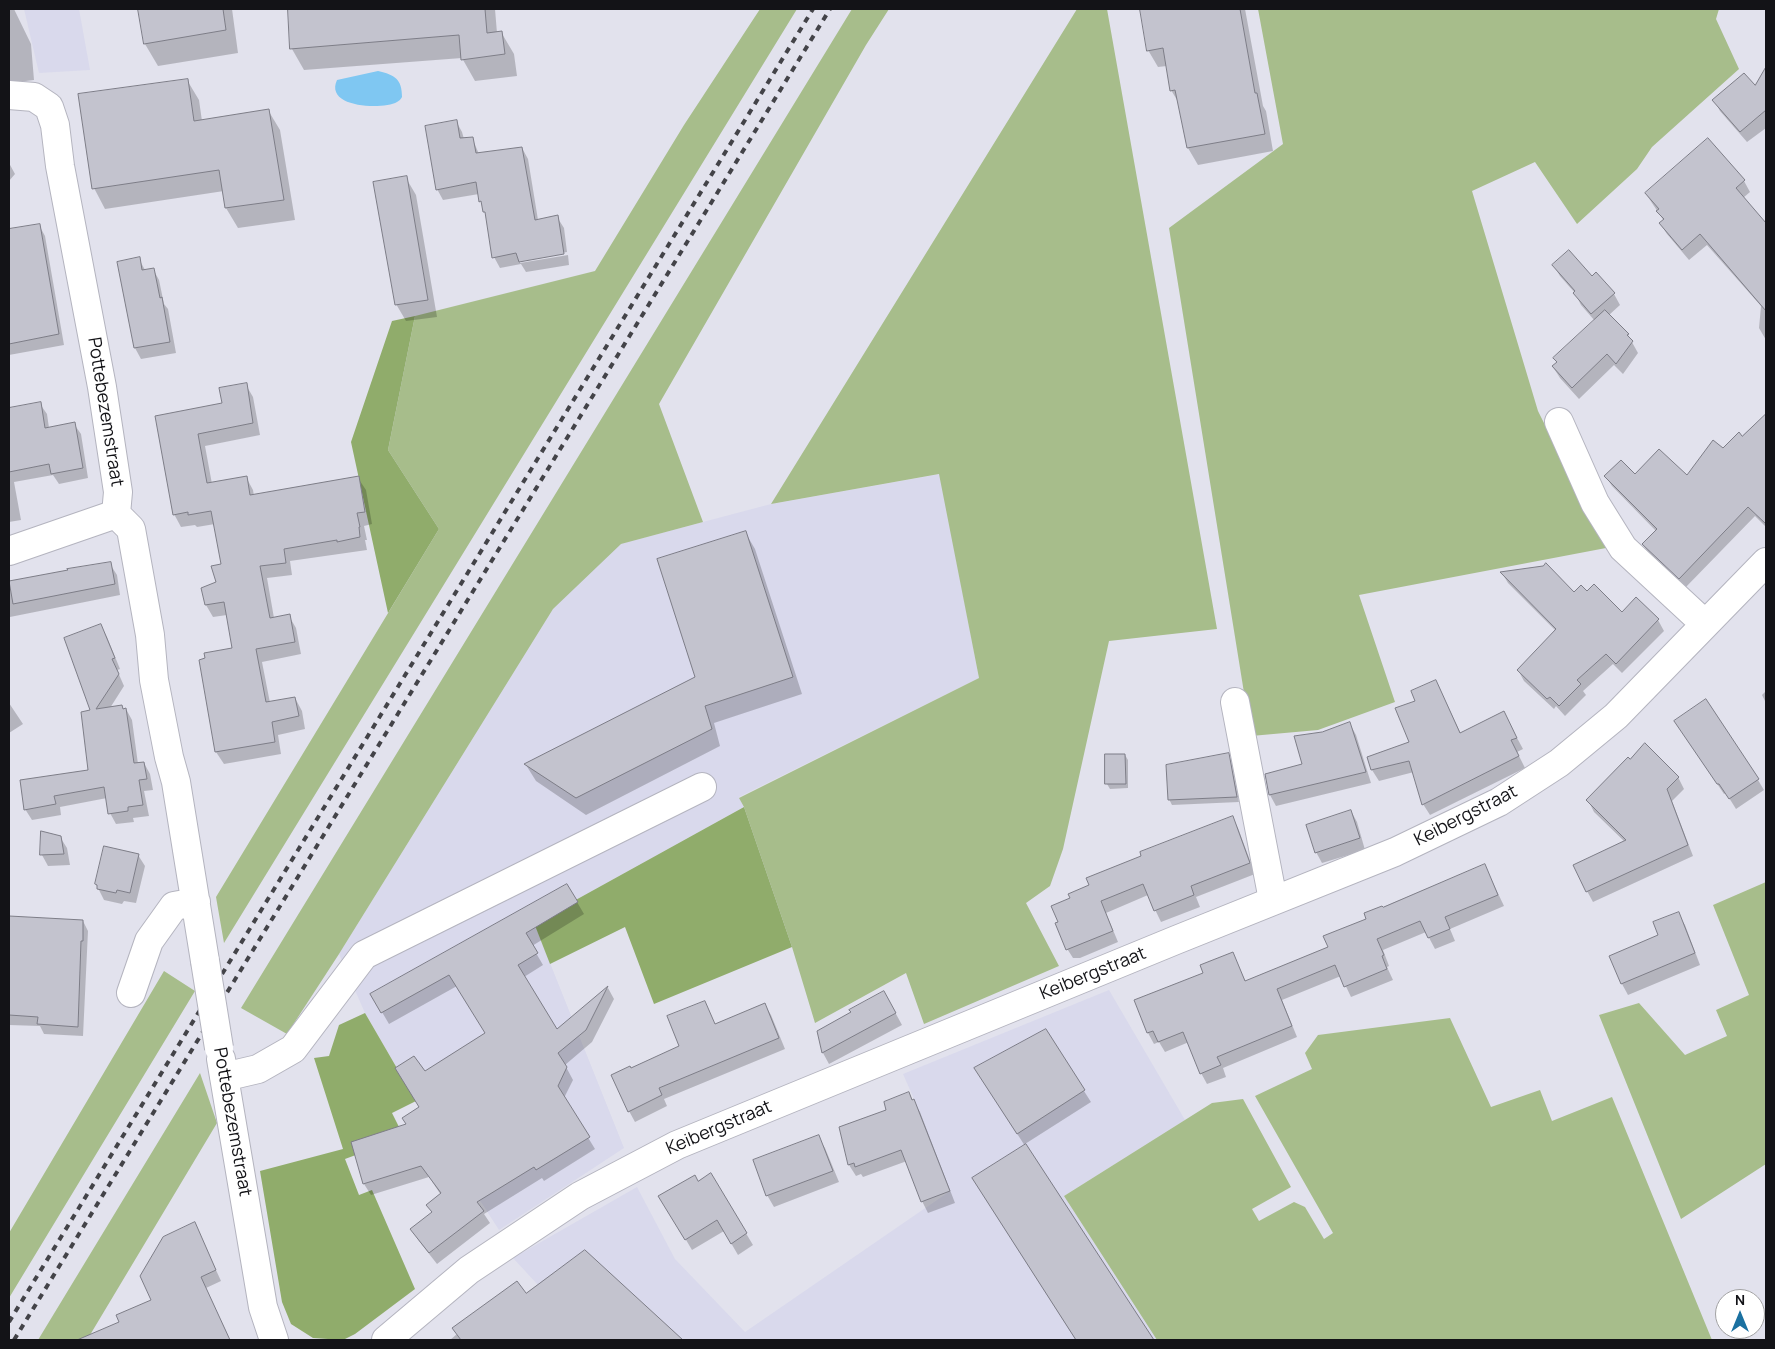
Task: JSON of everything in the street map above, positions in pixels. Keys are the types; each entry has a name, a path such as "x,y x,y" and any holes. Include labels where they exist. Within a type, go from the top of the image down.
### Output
{"street":[{"name":"Pottebezemstraat","path":"9,95 34,97 49,107 55,125 60,166 107,415 118,492 116,514 131,529 150,635 154,680 169,757 176,782 263,1307 274,1340"},
{"path":"1558,422 1595,503 1623,548 1705,624"},
{"path":"9,552 116,514"},
{"name":"Keibergstraat","path":"386,1340 477,1264 580,1196 677,1145 1273,900 1395,852 1499,802 1559,763 1616,716 1766,562"},
{"path":"1236,702 1273,900"},
{"path":"224,1077 258,1069 292,1049 364,955 702,787"},
{"path":"131,993 149,941 174,906 196,902"}],"shaded area":[{"path":"24,9 79,9 90,70 39,73"},
{"path":"940,474 979,678 739,797 744,807 534,923 624,1148 499,1230 416,1101 365,1013 339,954 553,609 612,546 771,504"},
{"path":"1109,990 1185,1120 1064,1196 1157,1340 598,1340 538,1285 513,1258 637,1187 675,1259 745,1332 950,1191 903,1074"}],"green space":[{"path":"760,9 797,9 224,943 216,897 439,529 388,450 415,316 595,271 684,125"},
{"path":"852,9 889,9 866,45 659,404 703,522 621,544 553,609 339,954 287,1034 241,1008"},
{"path":"1077,9 1107,9 1217,629 1109,641 1063,849 1050,886 1026,903 1059,966 924,1024 906,973 815,1023 792,947 744,807 739,798 979,678 939,474 771,504"},
{"path":"1258,9 1719,9 1716,19 1739,69 1652,147 1637,169 1577,224 1535,162 1472,191 1538,411 1606,548 1359,595 1395,702 1318,730 1251,736 1169,228 1283,144"},
{"path":"415,316 388,450 439,529 388,613 351,442 392,321"},
{"path":"744,807 792,947 654,1004 625,927 550,964 534,923"},
{"path":"1766,882 1766,1164 1681,1219 1599,1015 1639,1003 1685,1055 1727,1036 1716,1010 1749,995 1713,905"},
{"path":"164,971 195,991 9,1298 9,1233"},
{"path":"365,1013 416,1101 392,1113 404,1137 345,1159 359,1195 372,1190 415,1289 355,1334 343,1340 313,1338 291,1324 282,1302 260,1171 343,1149 314,1058 329,1056 339,1025"},
{"path":"1450,1018 1491,1107 1540,1090 1552,1121 1612,1097 1712,1340 1157,1340 1064,1196 1212,1103 1243,1099 1291,1187 1252,1209 1259,1221 1294,1202 1305,1207 1324,1239 1333,1233 1255,1096 1312,1069 1305,1053 1318,1035"},
{"path":"200,1073 217,1123 87,1340 38,1340"}],"water":[{"path":"378,71 393,76 399,82 402,97 398,102 380,106 357,105 339,96 335,89 337,80"}],"building":[{"path":"138,9 223,9 226,30 144,44"},
{"path":"288,9 485,9 487,33 502,31 505,54 461,60 459,35 290,49"},
{"path":"1140,9 1240,9 1255,93 1257,93 1265,134 1187,148 1175,90 1170,91 1163,48 1147,51"},
{"path":"1766,67 1766,110 1740,132 1712,100 1744,73 1755,85"},
{"path":"188,79 194,121 269,109 284,200 225,208 219,170 92,189 78,94"},
{"path":"457,120 460,138 473,137 476,153 522,147 535,220 558,215 564,254 519,262 516,253 492,258 485,212 483,212 481,201 479,202 476,182 436,190 425,126"},
{"path":"1708,138 1745,180 1736,188 1766,223 1766,311 1700,234 1682,250 1659,223 1664,219 1656,211 1659,209 1645,193"},
{"path":"407,176 428,300 395,305 373,182"},
{"path":"40,224 59,334 9,344 9,229"},
{"path":"1569,250 1592,276 1596,272 1615,293 1591,314 1573,293 1575,291 1552,265"},
{"path":"140,257 142,270 154,268 160,298 162,297 170,342 134,348 117,262"},
{"path":"1605,310 1629,334 1627,335 1633,341 1616,364 1607,354 1572,388 1552,366 1557,362 1553,358"},
{"path":"247,383 253,423 198,434 207,483 247,476 250,495 359,476 365,512 357,513 360,537 284,549 286,563 260,566 270,618 290,614 295,642 256,649 266,702 295,697 299,716 272,722 275,742 215,752 199,660 205,658 204,653 232,648 224,602 205,605 201,588 216,582 211,566 221,564 211,511 188,515 188,512 173,515 155,416 222,403 219,388"},
{"path":"41,402 45,428 75,422 83,468 51,474 49,464 9,472 9,408"},
{"path":"1766,414 1766,524 1748,507 1679,579 1642,544 1657,529 1604,476 1621,460 1635,474 1659,449 1687,475 1713,440 1723,448 1739,432 1742,436"},
{"path":"746,531 793,677 705,706 712,729 576,798 524,764 695,677 657,559"},
{"path":"111,562 115,584 13,604 9,581"},
{"path":"1546,563 1574,592 1581,585 1587,591 1594,584 1622,612 1636,597 1659,619 1616,664 1606,654 1577,680 1581,684 1559,706 1550,697 1547,699 1517,670 1556,629 1500,572 1543,566"},
{"path":"101,624 115,658 112,659 119,674 96,709 122,705 123,709 126,708 134,763 144,762 147,779 139,780 143,805 128,807 128,811 108,814 104,787 54,796 56,804 24,810 20,780 88,770 81,712 90,710 64,638"},
{"path":"1436,680 1460,733 1504,711 1517,738 1511,740 1519,756 1422,805 1409,761 1371,770 1367,757 1409,742 1395,708 1415,701 1411,691"},
{"path":"1706,699 1759,779 1729,799 1674,721"},
{"path":"1350,722 1366,772 1269,795 1265,774 1302,764 1294,736 1322,732"},
{"path":"1645,743 1679,777 1667,789 1688,845 1586,892 1573,865 1626,840 1586,800 1628,757 1630,759"},
{"path":"1229,753 1237,797 1168,800 1166,765"},
{"path":"1105,754 1125,754 1126,784 1105,784"},
{"path":"1351,810 1360,838 1315,853 1306,825"},
{"path":"1233,816 1250,863 1191,886 1194,895 1154,911 1143,884 1101,901 1113,931 1066,950 1055,923 1058,922 1051,906 1070,898 1068,894 1089,885 1086,878 1141,856 1140,852"},
{"path":"41,831 61,836 64,854 40,855"},
{"path":"104,846 139,854 130,893 117,890 116,893 97,889 95,884"},
{"path":"1485,864 1498,895 1445,917 1450,929 1428,938 1420,921 1377,939 1384,955 1382,956 1387,969 1344,987 1335,965 1277,989 1292,1026 1217,1057 1221,1065 1200,1074 1183,1032 1158,1042 1153,1031 1147,1033 1134,1000 1203,973 1200,965 1233,952 1245,981 1328,947 1323,936 1366,919 1364,913 1383,907"},
{"path":"567,884 578,902 526,933 538,953 518,965 557,1029 608,986 586,1030 558,1053 567,1067 558,1086 590,1137 536,1170 534,1167 477,1202 484,1211 429,1253 410,1229 432,1212 426,1205 441,1193 421,1166 363,1184 351,1142 406,1124 402,1118 419,1107 395,1068 414,1056 425,1071 485,1033 449,975 381,1013 370,994"},
{"path":"1679,912 1695,953 1621,984 1609,956 1658,935 1653,922"},
{"path":"9,916 83,920 78,1027 37,1024 38,1017 9,1015"},
{"path":"884,991 896,1013 822,1053 817,1031 851,1012 849,1010"},
{"path":"705,1001 715,1024 765,1003 779,1038 659,1088 662,1095 628,1112 611,1075 679,1046 667,1016"},
{"path":"1046,1029 1085,1090 1017,1134 974,1068"},
{"path":"909,1092 912,1100 914,1099 950,1191 921,1202 901,1150 855,1167 854,1163 848,1165 839,1127 886,1110 884,1102"},
{"path":"819,1135 833,1171 766,1196 753,1160"},
{"path":"1026,1144 1154,1340 1076,1340 972,1178"},
{"path":"711,1173 747,1233 731,1244 717,1220 685,1240 658,1196 695,1175 698,1181"},
{"path":"195,1222 216,1270 201,1277 230,1340 77,1340 119,1322 116,1315 151,1300 140,1276 163,1237"},
{"path":"585,1250 683,1340 461,1340 452,1328 517,1281 526,1293"}],"railway":[{"path":"9,1322 813,9"},
{"path":"14,1340 830,9"}]}
